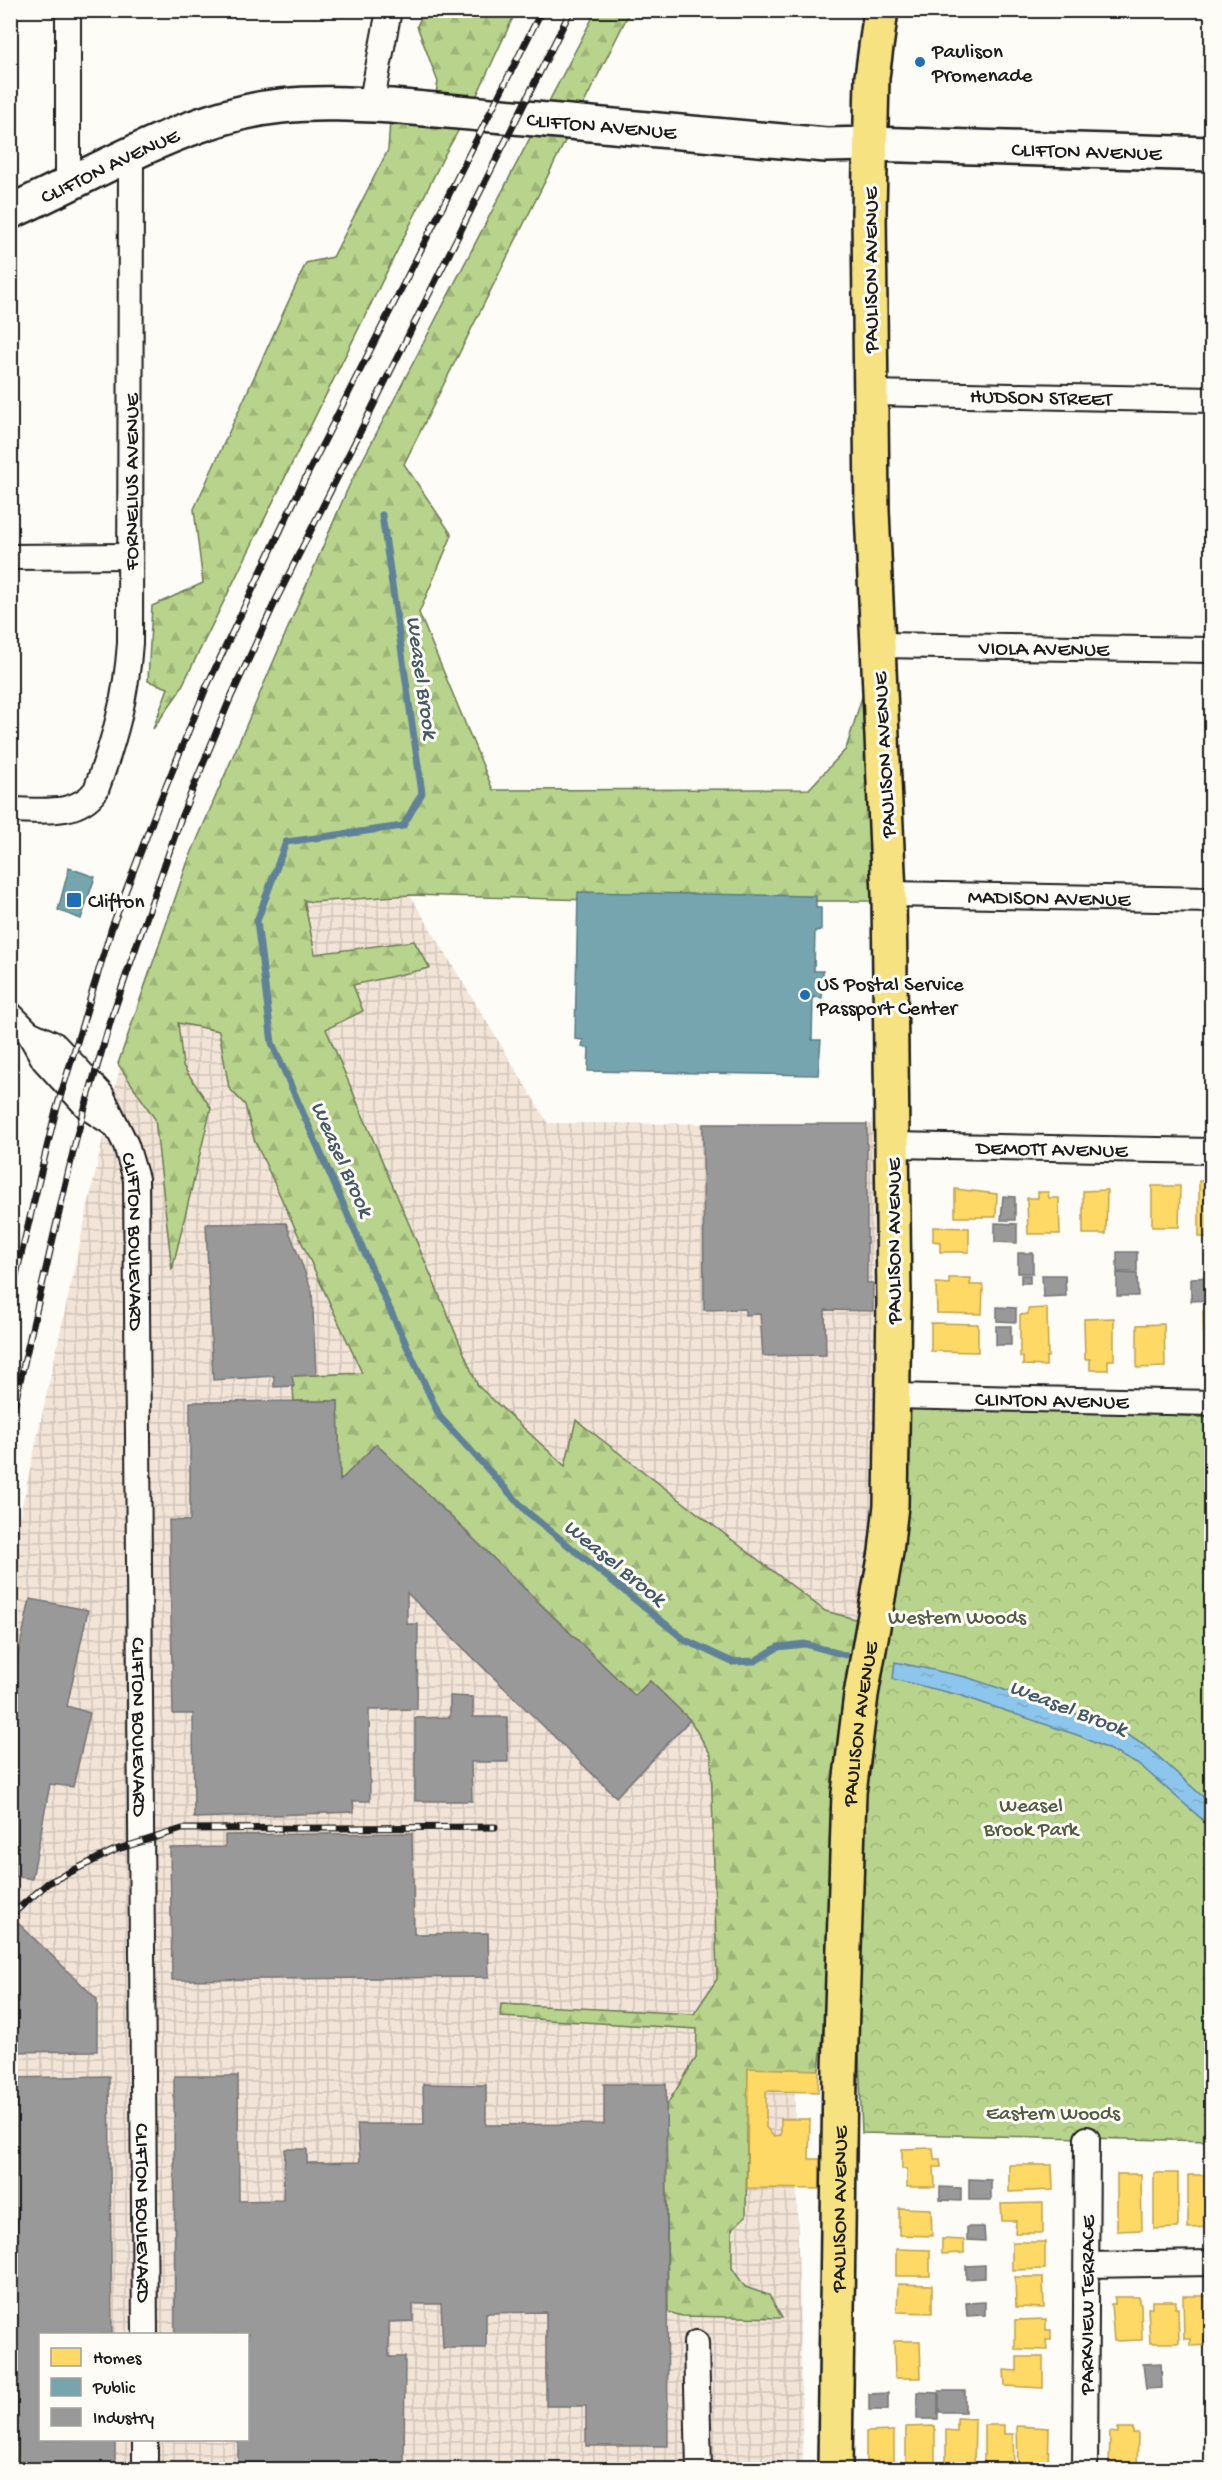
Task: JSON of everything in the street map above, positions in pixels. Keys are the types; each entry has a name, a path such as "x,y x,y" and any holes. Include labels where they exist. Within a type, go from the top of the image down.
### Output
{"main road":[{"name":"PAULISON AVENUE","path":"835,2469 840,2070 849,1793 861,1695 891,1505 893,1396 889,894 872,510 869,144 872,77 881,10"},
{"name":"CLIFTON AVENUE","path":"10,212 184,130 237,114 281,106 371,105 826,145 869,144 1212,154"}],"street":[{"path":"68,10 68,186"},
{"path":"371,105 389,10"},
{"name":"FORNELIUS AVENUE","path":"10,810 63,810 77,807 89,800 96,790 121,716 127,681 130,556 131,155"},
{"name":"HUDSON STREET","path":"871,393 1212,400"},
{"path":"10,557 130,556"},
{"name":"VIOLA AVENUE","path":"878,645 1212,650"},
{"name":"MADISON AVENUE","path":"889,894 1212,900"},
{"name":"CLIFTON BOULEVARD","path":"10,1014 29,1033 55,1045 101,1094 126,1145 136,1179 145,2333"},
{"name":"DEMOTT AVENUE","path":"892,1145 1212,1151"},
{"name":"CLINTON AVENUE","path":"893,1396 1212,1403"},
{"name":"PARKVIEW TERRACE","path":"1085,2469 1087,2139"},
{"path":"1087,2265 1212,2263"},
{"path":"696,2343 699,2469"},
{"path":"145,2441 145,2469"}],"shaded area":[{"path":"188,861 312,902 410,895 548,1123 874,1124 873,1311 878,1510 855,1621 825,1611 794,2069 803,2469 140,2467 140,2470 11,2470 11,1556 103,1138 131,1022"}],"green space":[{"path":"424,11 516,11 469,112 445,154 179,692 153,729 168,688 148,681 152,606 203,583 194,509 306,263 333,257 388,150 391,106 433,109 438,82 417,26"},
{"path":"596,11 630,11 404,464 452,535 419,613 493,790 809,789 846,749 878,645 889,901 629,901 410,895 312,902 304,900 315,954 414,941 430,968 353,985 363,1011 326,1029 478,1386 565,1466 576,1420 825,1611 874,1624 849,1793 819,2070 748,2069 746,2216 732,2229 732,2268 745,2287 769,2295 782,2318 682,2316 668,2312 666,2106 696,2058 697,2029 500,2017 501,2004 694,2014 717,1979 711,1755 690,1720 650,1681 635,1696 376,1444 340,1481 338,1401 294,1401 292,1376 362,1373 254,1139 245,1105 229,1088 219,1031 178,1023 183,1066 211,1108 172,1270 155,1119 118,1064 188,861 348,488"},
{"name":"Weasel Brook Park","path":"893,1396 1211,1418 1211,2141 862,2133 849,1793"}],"water":[{"path":"895,1662 966,1677 1085,1717 1131,1737 1150,1749 1211,1804 1211,1827 1141,1766 1080,1736 959,1695 893,1679"}],"building: Homes":[{"path":"1199,1181 1212,1181 1212,1237 1199,1237"},
{"path":"1152,1186 1180,1186 1179,1227 1152,1227"},
{"path":"955,1189 997,1194 996,1217 955,1217"},
{"path":"1107,1190 1106,1234 1083,1234 1083,1191"},
{"path":"1038,1192 1048,1192 1049,1198 1059,1198 1060,1234 1028,1234 1027,1198 1038,1198"},
{"path":"933,1227 969,1228 969,1252 940,1252 940,1242 933,1241"},
{"path":"949,1278 971,1278 970,1285 983,1285 982,1314 937,1313 936,1283 949,1284"},
{"path":"1047,1308 1048,1357 1046,1357 1046,1366 1023,1365 1023,1357 1020,1357 1020,1315 1028,1314 1028,1309"},
{"path":"1203,1311 1212,1311 1212,1355 1204,1356"},
{"path":"1114,1318 1114,1360 1108,1360 1108,1370 1090,1370 1090,1359 1085,1359 1084,1319"},
{"path":"931,1323 978,1324 978,1352 931,1351"},
{"path":"1164,1324 1165,1367 1137,1368 1137,1325"},
{"path":"748,2068 819,2070 818,2092 766,2091 766,2127 773,2136 781,2135 781,2119 810,2119 809,2159 820,2159 820,2189 747,2188"},
{"path":"933,2148 934,2159 940,2159 941,2167 934,2167 935,2187 907,2187 907,2169 902,2169 902,2149"},
{"path":"1009,2165 1052,2165 1053,2190 1009,2192"},
{"path":"1154,2173 1178,2173 1178,2228 1154,2229"},
{"path":"1117,2174 1141,2174 1142,2230 1117,2231"},
{"path":"1188,2175 1212,2175 1212,2227 1188,2228"},
{"path":"1043,2203 1043,2233 1015,2233 1016,2221 1002,2221 1001,2204"},
{"path":"899,2208 931,2209 932,2236 899,2235"},
{"path":"942,2239 964,2240 964,2253 942,2254"},
{"path":"1012,2242 1045,2242 1045,2269 1012,2270"},
{"path":"896,2249 930,2250 930,2276 896,2276"},
{"path":"1015,2277 1043,2277 1044,2308 1016,2307"},
{"path":"898,2284 932,2285 932,2313 897,2312"},
{"path":"1183,2296 1207,2296 1209,2345 1190,2346 1190,2339 1184,2339"},
{"path":"1115,2297 1139,2297 1142,2340 1114,2341 1111,2304 1115,2304"},
{"path":"1152,2301 1176,2301 1179,2343 1150,2343 1148,2308 1152,2308"},
{"path":"1046,2319 1046,2330 1051,2330 1051,2340 1046,2340 1047,2350 1015,2349 1015,2320"},
{"path":"894,2341 920,2341 921,2378 895,2378"},
{"path":"1017,2357 1043,2357 1043,2388 1005,2386 1004,2370 1017,2371"},
{"path":"957,2418 975,2419 974,2470 946,2470 946,2430 957,2431"},
{"path":"984,2425 1004,2425 1004,2434 1013,2434 1014,2470 984,2470"},
{"path":"935,2426 935,2470 906,2470 906,2427"},
{"path":"1017,2426 1049,2428 1048,2470 1018,2470"},
{"path":"1118,2428 1133,2428 1133,2433 1138,2433 1137,2470 1109,2470 1110,2432 1118,2433"},
{"path":"894,2431 894,2470 866,2470 866,2432"},
{"path":"1159,2462 1189,2464 1189,2470 1159,2470"}],"building: Public":[{"path":"69,868 95,877 81,919 58,910"},
{"path":"578,892 816,896 816,908 821,908 821,930 815,931 814,971 823,971 822,998 813,997 812,1040 821,1040 818,1075 588,1071 589,1048 582,1047 583,1040 575,1039"}],"building: Industry":[{"path":"703,1124 867,1124 867,1283 873,1283 873,1311 825,1310 826,1355 763,1356 760,1314 745,1315 745,1309 704,1310"},
{"path":"1003,1196 1015,1197 1015,1220 1001,1220"},
{"path":"286,1223 312,1291 316,1375 292,1376 294,1386 274,1387 274,1376 213,1380 206,1224"},
{"path":"995,1223 1017,1224 1017,1243 995,1242"},
{"path":"1117,1252 1137,1252 1137,1272 1117,1272"},
{"path":"1018,1253 1033,1253 1033,1273 1018,1273"},
{"path":"1117,1273 1137,1274 1138,1296 1117,1296"},
{"path":"1021,1275 1030,1275 1030,1283 1021,1283"},
{"path":"1042,1275 1065,1275 1066,1296 1043,1297"},
{"path":"1212,1277 1212,1300 1191,1301 1191,1278"},
{"path":"997,1307 1016,1308 1016,1322 997,1321"},
{"path":"996,1326 1011,1326 1011,1345 996,1345"},
{"path":"338,1401 340,1481 376,1444 635,1696 650,1681 690,1720 616,1797 407,1593 407,1624 418,1624 417,1709 369,1710 370,1801 353,1801 354,1812 194,1818 193,1714 173,1714 169,1520 190,1521 190,1402"},
{"path":"30,1599 88,1610 67,1706 90,1713 73,1787 50,1784 32,1879 10,1875 10,1693"},
{"path":"450,1696 473,1697 473,1717 507,1717 508,1762 471,1762 472,1801 415,1801 415,1718 450,1717"},
{"path":"412,1833 414,1934 488,1933 489,1977 172,1980 170,1848 225,1847 225,1835"},
{"path":"16,1921 97,1999 97,2051 10,2052 10,1926"},
{"path":"109,2076 112,2333 39,2333 39,2441 115,2441 115,2470 10,2470 10,2078"},
{"path":"174,2076 238,2076 239,2201 283,2200 285,2149 307,2149 307,2163 360,2162 357,2124 424,2124 423,2084 486,2085 486,2125 604,2124 604,2084 666,2084 668,2446 586,2446 586,2406 546,2406 546,2312 486,2313 486,2348 443,2348 441,2304 413,2304 413,2321 389,2322 389,2357 405,2357 404,2463 238,2463 238,2441 249,2441 249,2333 175,2333"},
{"path":"969,2179 991,2180 991,2200 969,2200"},
{"path":"940,2187 961,2188 961,2201 940,2200"},
{"path":"967,2227 984,2227 985,2241 967,2240"},
{"path":"985,2265 985,2278 966,2279 966,2266"},
{"path":"985,2302 985,2315 967,2316 966,2303"},
{"path":"1161,2363 1162,2388 1146,2389 1143,2364"},
{"path":"939,2391 965,2391 965,2412 939,2412"},
{"path":"917,2392 938,2393 938,2419 917,2419"},
{"path":"888,2393 888,2410 869,2410 869,2394"}],"waterway":[{"name":"Weasel Brook","path":"382,515 422,793 403,826 286,842 257,921 272,1043 385,1299 440,1417 527,1512 685,1640 732,1662 755,1661 778,1647 805,1644 845,1655"}],"railway":[{"path":"10,1300 55,1114 112,927 206,688 300,489 542,10"},
{"path":"10,1424 77,1135 112,1016 182,815 230,699 276,600 571,10"},
{"path":"10,1916 48,1883 115,1850 182,1829 495,1827"}],"place":[{"name":"Paulison Promenade","path":"920,62"},
{"name":"Clifton","path":"74,900"},
{"name":"US Postal Service Passport Center","path":"805,995"}],"park label":[{"name":"Western Woods","path":"957,1616"},
{"name":"Eastern Woods","path":"1053,2112"}]}
